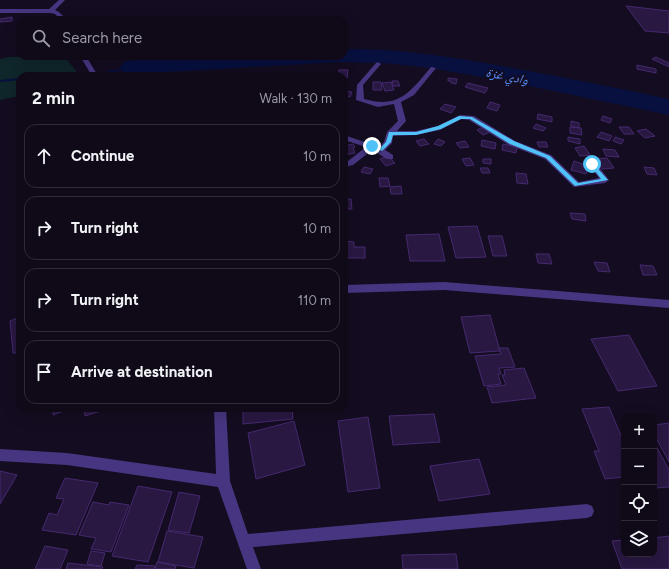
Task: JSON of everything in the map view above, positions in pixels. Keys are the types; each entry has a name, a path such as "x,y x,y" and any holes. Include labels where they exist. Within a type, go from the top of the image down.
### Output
{"street":[{"path":"50,11 62,0"},
{"path":"0,11 50,11 57,13 60,16"},
{"path":"86,60 93,72"},
{"path":"378,64 360,85 360,100 378,105 397,101 412,94 433,68"},
{"path":"380,150 388,142 390,134 402,121 397,101"},
{"path":"390,134 416,134 440,128 460,118 471,118 512,142 548,157 577,185 605,180 592,164"},
{"path":"348,138 372,146 390,157"},
{"path":"348,163 372,146"},
{"path":"348,289 444,286 669,304"},
{"path":"220,412 223,481 254,569"},
{"path":"0,455 67,459 223,481"},
{"path":"244,541 587,511"}],"green space":[{"path":"16,57 16,60 67,60 77,72 16,72 16,97 0,100 0,59"}],"building":[{"path":"626,6 669,11 669,33 645,31"},
{"path":"12,17 12,21 0,22 0,19"},
{"path":"656,57 669,63 669,67 652,59"},
{"path":"637,65 656,69 656,73 637,69"},
{"path":"339,70 348,70 348,72 339,72"},
{"path":"448,78 457,79 456,84 448,81"},
{"path":"392,81 398,81 400,86 393,86"},
{"path":"373,82 381,82 382,90 373,90"},
{"path":"391,82 394,90 385,91 382,83"},
{"path":"468,83 488,88 485,93 465,87"},
{"path":"348,92 352,92 350,97 348,97"},
{"path":"490,102 500,105 497,111 487,108"},
{"path":"445,104 456,107 451,113 440,109"},
{"path":"538,114 552,117 552,122 537,119"},
{"path":"603,116 612,119 610,123 601,120"},
{"path":"571,121 579,123 579,128 571,126"},
{"path":"536,124 546,128 543,131 533,128"},
{"path":"483,127 490,132 483,135 477,130"},
{"path":"570,127 581,128 582,135 570,133"},
{"path":"619,127 629,127 634,134 624,134"},
{"path":"646,129 655,136 645,138 637,131"},
{"path":"601,132 612,136 609,141 597,137"},
{"path":"568,137 580,139 580,144 568,141"},
{"path":"615,137 624,140 621,144 613,141"},
{"path":"424,139 429,144 420,146 416,141"},
{"path":"438,139 445,142 441,146 434,144"},
{"path":"482,140 496,143 495,149 481,146"},
{"path":"465,141 469,147 460,148 456,143"},
{"path":"537,142 546,142 548,147 539,147"},
{"path":"353,144 355,147 353,148 355,153 348,154 348,145"},
{"path":"503,144 517,147 516,153 502,150"},
{"path":"584,146 590,155 580,156 575,148"},
{"path":"603,149 615,150 619,157 606,156"},
{"path":"388,156 395,163 386,166 380,159"},
{"path":"470,158 474,165 466,166 462,159"},
{"path":"607,158 614,168 602,169 595,159"},
{"path":"483,159 491,159 491,164 483,163"},
{"path":"574,161 588,166 586,174 571,170"},
{"path":"364,167 373,169 370,174 361,172"},
{"path":"644,167 654,168 657,175 647,174"},
{"path":"480,168 488,168 490,173 482,173"},
{"path":"516,173 526,174 528,184 517,183"},
{"path":"379,178 388,178 390,186 380,187"},
{"path":"401,186 402,194 391,194 390,187"},
{"path":"348,199 351,199 352,209 348,209"},
{"path":"570,213 585,214 586,221 572,219"},
{"path":"477,226 486,257 456,258 448,227"},
{"path":"439,234 445,261 410,261 406,235"},
{"path":"488,236 502,236 507,256 493,256"},
{"path":"348,241 354,242 354,247 365,247 365,258 348,258"},
{"path":"536,254 549,254 552,264 538,263"},
{"path":"594,262 607,263 610,272 598,271"},
{"path":"640,265 653,266 657,275 643,275"},
{"path":"490,315 500,351 470,353 461,317"},
{"path":"16,319 16,353 13,353 10,321"},
{"path":"629,335 657,386 618,391 591,339"},
{"path":"499,348 508,348 515,367 499,368 501,374 498,374 501,384 484,386 475,356 501,354"},
{"path":"524,368 536,398 492,403 487,387 506,385 502,375 505,375 504,370"},
{"path":"609,407 621,436 621,477 605,479 594,451 599,451 582,409"},
{"path":"53,412 61,412 53,415"},
{"path":"84,412 98,412 85,416"},
{"path":"243,412 292,412 293,419 243,424"},
{"path":"434,414 440,442 393,445 389,416"},
{"path":"368,417 380,488 348,492 338,421"},
{"path":"294,421 305,465 256,479 248,433"},
{"path":"669,423 669,462 657,440 657,425"},
{"path":"657,448 669,470 669,487 657,488"},
{"path":"479,459 490,494 439,501 430,466"},
{"path":"0,471 17,475 0,504"},
{"path":"65,478 98,483 76,535 42,530 49,513 57,515 64,499 56,498"},
{"path":"138,486 172,492 148,562 112,556"},
{"path":"179,492 200,496 189,533 168,530"},
{"path":"93,502 109,505 110,502 129,505 111,552 91,549 96,538 79,535"},
{"path":"167,531 203,537 194,568 158,562"},
{"path":"669,536 669,569 622,569 612,541 621,540 621,557 657,557 657,538"},
{"path":"45,546 68,550 60,569 35,569"},
{"path":"91,551 105,553 101,566 87,564"},
{"path":"456,554 458,569 403,569 402,555"},
{"path":"157,562 176,566 175,569 155,569"},
{"path":"68,563 103,567 102,569 66,569"},
{"path":"137,565 155,566 154,569 135,569"}],"waterway":[{"name":"وادي غزة","path":"348,56 403,58 442,63 564,85 669,107"},
{"name":"وادي غزة","path":"132,67 261,60"},
{"name":"وادي غزة","path":"108,72 132,67"},
{"name":"وادي غزة","path":"0,81 16,79"}],"route":[{"path":"372,146 380,150 388,142 390,134 416,134 440,128 460,118 471,118 512,142 548,157 577,185 605,180 592,164"}]}
